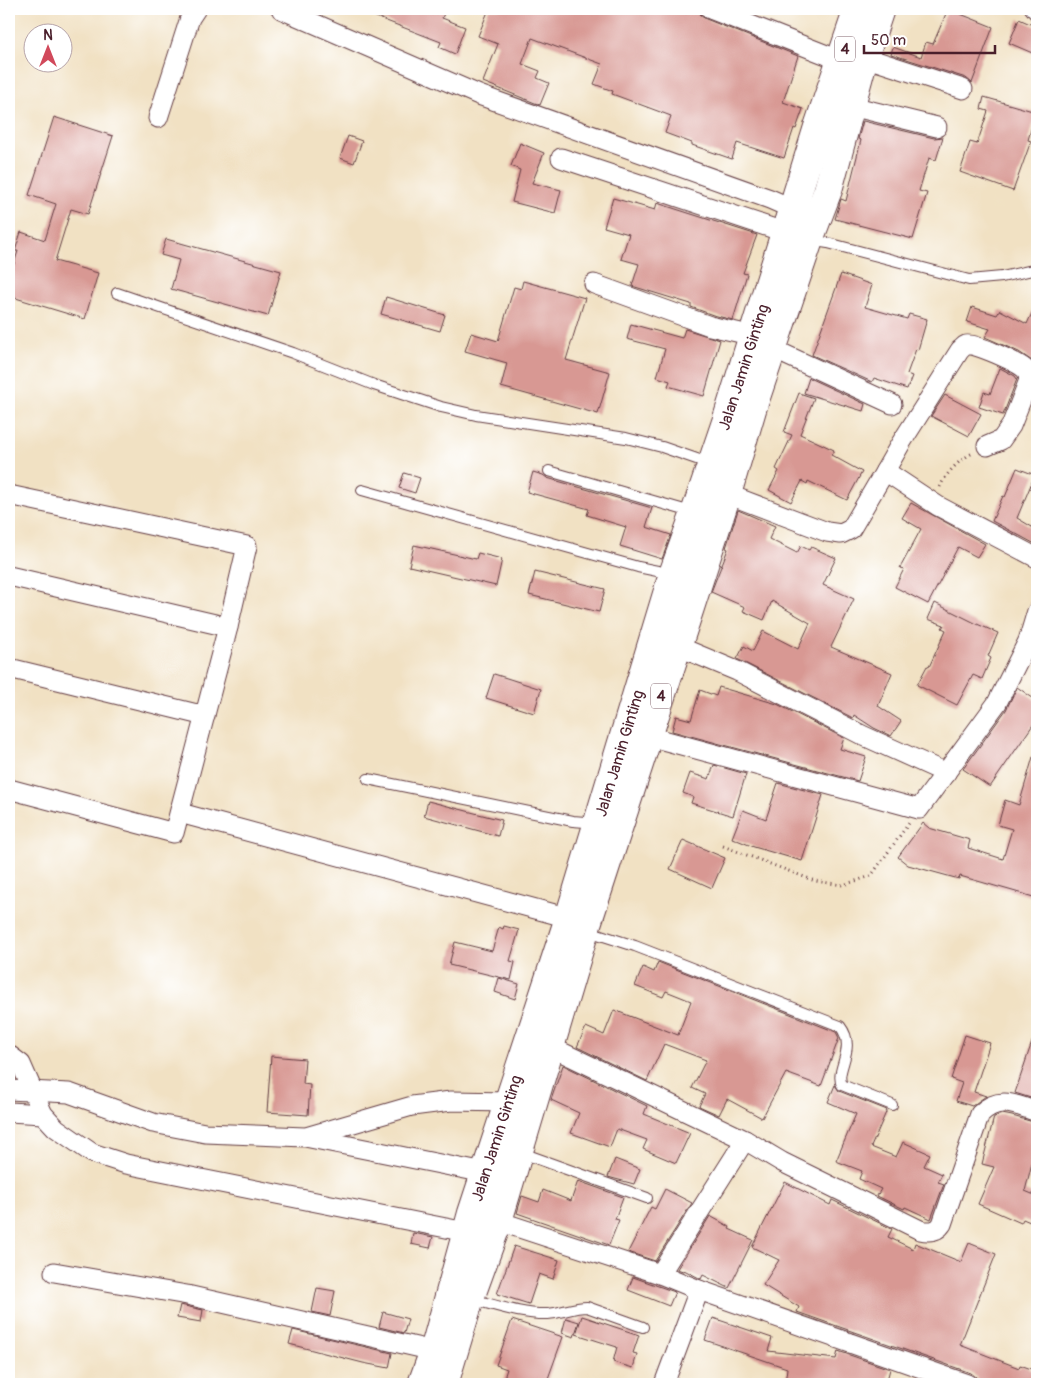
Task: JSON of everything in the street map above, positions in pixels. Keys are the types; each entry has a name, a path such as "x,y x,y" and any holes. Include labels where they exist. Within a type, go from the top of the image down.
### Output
{"highway":[{"name":"Jalan Jamin Ginting","path":"796,227 828,190 851,106 858,9"},
{"name":"Jalan Jamin Ginting","path":"444,1384 470,1298 498,1221 551,1047 597,823 673,574 712,464 763,342 796,227 818,127 880,9"},
{"name":"Jalan Jamin Ginting","path":"422,1384 434,1351 466,1232 508,1102 648,736 727,494 753,406 763,342"}],"street":[{"path":"158,118 190,18 196,9"},
{"path":"281,9 479,95 770,199 796,227"},
{"path":"710,9 853,59 963,89"},
{"path":"851,106 936,127"},
{"path":"562,158 796,227"},
{"path":"594,284 710,326 763,342 892,404"},
{"path":"727,494 827,532 841,534 851,529 954,359 966,345 974,345 995,354 1025,369 1028,374 1029,380 1011,426 1001,440 987,446"},
{"path":"885,471 938,506 1037,558"},
{"path":"9,495 246,546 228,627 174,833 9,790"},
{"path":"9,576 228,627"},
{"path":"648,736 919,809 997,702 1028,641 1037,611"},
{"path":"677,646 737,672 864,736 946,773"},
{"path":"9,668 205,716"},
{"path":"180,813 577,924"},
{"path":"551,1047 745,1140 782,1162 920,1230 931,1231 940,1228 980,1114 987,1106 999,1102 1037,1112"},
{"path":"9,1055 21,1064 43,1114 56,1128 92,1153 126,1164 466,1232"},
{"path":"9,1090 69,1093 153,1123 205,1133 306,1137 485,1173"},
{"path":"306,1137 412,1106 451,1100 508,1102"},
{"path":"9,1112 43,1114"},
{"path":"660,1274 745,1140"},
{"path":"498,1221 660,1274 699,1290 967,1384"},
{"path":"54,1272 187,1295 434,1351"},
{"path":"664,1384 699,1290"}],"lane":[{"path":"1030,9 1037,17"},
{"path":"796,227 828,243 969,280 1002,277 1037,269"},
{"path":"117,293 293,353 374,385 441,406 485,417 626,438 662,447 712,464"},
{"path":"550,471 696,513"},
{"path":"362,490 638,567 673,574"},
{"path":"368,779 573,821 597,823"},
{"path":"577,924 840,1026 846,1034 848,1043 840,1079 842,1085 892,1105"},
{"path":"518,1152 647,1198"},
{"path":"470,1298 521,1311 542,1314 587,1307 644,1327"}],"path":[{"path":"938,506 939,489 944,477 967,456 987,446"},
{"path":"724,846 815,882 843,885 871,876 919,809"}],"building":[{"path":"358,9 446,9 442,18 465,27 455,54 439,47 441,42"},
{"path":"489,9 699,9 701,16 706,19 798,56 783,102 803,109 796,129 794,128 784,158 737,143 732,159 665,133 671,116 612,94 613,91 594,84 602,64 532,38 522,64 540,71 537,78 549,83 540,105 483,82 498,44 478,36"},
{"path":"948,9 993,27 972,83 966,78 891,54 893,47 921,57 926,42 933,44"},
{"path":"1019,19 1037,27 1037,55 1009,43"},
{"path":"984,97 1036,112 1028,140 1031,141 1013,191 960,172 970,142 977,144 988,111 981,109"},
{"path":"54,117 113,136 88,214 71,209 55,261 98,273 85,319 9,296 9,280 18,251 15,251 21,232 45,240 56,204 29,195"},
{"path":"863,121 934,138 943,137 936,160 929,158 919,191 927,193 913,239 835,219 841,199 846,201 861,140 858,139"},
{"path":"348,136 362,141 354,163 340,158"},
{"path":"520,143 544,153 532,183 561,190 555,213 512,202 520,170 511,166"},
{"path":"613,198 655,210 657,203 757,235 743,273 747,274 733,320 691,307 691,304 632,286 639,264 621,259 629,234 604,227"},
{"path":"166,239 281,271 268,316 171,289 179,260 161,255"},
{"path":"841,274 872,285 865,307 907,319 909,314 927,319 918,350 916,349 907,374 912,376 907,389 874,378 872,382 812,355"},
{"path":"523,281 585,298 566,360 610,372 598,414 501,387 507,363 465,351 471,333 498,341 514,287 521,289"},
{"path":"386,297 445,315 440,331 381,314"},
{"path":"1037,302 1037,357 1035,363 1019,352 985,337 990,329 967,322 972,307 997,315 1000,310 1027,324"},
{"path":"631,324 682,338 685,329 720,340 704,396 668,386 670,381 657,377 665,349 627,339"},
{"path":"1000,368 1017,379 1003,415 979,407 984,392 990,394"},
{"path":"809,378 865,404 863,411 804,393"},
{"path":"799,393 814,398 800,434 834,450 831,455 862,472 847,500 808,481 807,484 802,481 791,502 769,490 779,471 776,469 792,435 784,432"},
{"path":"945,395 981,414 969,436 931,416"},
{"path":"1017,468 1035,475 1017,518 1037,530 1037,545 992,521 1003,496 1005,497"},
{"path":"533,472 547,478 652,508 646,527 671,535 662,559 620,546 626,527 587,515 589,509 527,492"},
{"path":"404,473 420,478 415,493 399,488"},
{"path":"911,503 985,544 977,557 958,547 928,604 895,587 904,569 900,568 921,529 902,518"},
{"path":"738,510 775,526 769,539 797,553 801,546 809,550 811,547 836,558 823,585 854,599 831,647 892,673 878,706 901,721 891,736 854,715 853,718 737,659 744,646 753,651 763,631 798,649 810,623 772,601 764,620 743,611 745,607 711,592 728,549 726,548"},
{"path":"414,545 476,559 478,553 502,559 496,586 409,566"},
{"path":"535,572 605,589 599,612 529,595"},
{"path":"935,603 998,633 988,656 991,658 982,679 973,675 957,705 917,685 927,666 929,667 946,630 942,628 944,625 928,619"},
{"path":"494,674 541,689 534,713 486,698"},
{"path":"719,687 777,704 844,738 840,749 866,757 858,781 672,731 676,716 691,720 700,690 716,696"},
{"path":"1017,687 1037,701 1037,719 990,787 963,769 1006,710"},
{"path":"1033,757 1037,757 1037,898 960,876 959,879 908,865 898,857 923,823 929,828 970,840 968,848 1003,859 1012,829 998,825 1005,800 1019,805"},
{"path":"714,765 746,774 733,816 691,803 693,797 683,793 690,773 709,779"},
{"path":"778,783 823,795 802,861 754,847 732,838 743,810 766,819"},
{"path":"428,801 502,820 498,836 424,816"},
{"path":"683,840 725,858 712,888 670,869"},
{"path":"504,926 519,930 510,961 515,962 511,980 449,965 455,942 492,951 499,927 503,929"},
{"path":"658,962 836,1032 839,1038 821,1086 786,1073 762,1118 727,1099 719,1115 699,1106 705,1094 692,1088 706,1060 664,1044 647,1081 577,1047 586,1027 604,1035 614,1010 678,1035 691,1001 666,991 663,997 635,986 643,967 654,972"},
{"path":"499,978 519,984 515,999 495,992"},
{"path":"1035,1033 1037,1034 1037,1100 1015,1093"},
{"path":"965,1035 990,1043 974,1092 986,1096 972,1106 956,1101 962,1083 951,1079"},
{"path":"271,1056 305,1059 303,1084 310,1085 308,1115 267,1112"},
{"path":"563,1065 647,1106 644,1114 690,1133 676,1163 643,1149 647,1140 617,1129 610,1147 571,1133 579,1113 551,1100"},
{"path":"835,1085 839,1091 887,1110 871,1147 896,1157 903,1142 930,1154 924,1166 942,1174 938,1182 944,1184 931,1219 877,1196 881,1189 859,1179 862,1171 836,1161 856,1114 828,1102"},
{"path":"1002,1114 1037,1123 1037,1143 1025,1191 1037,1196 1037,1225 1023,1219 1021,1223 978,1204 994,1167 982,1164 994,1117"},
{"path":"615,1159 640,1169 634,1184 608,1177"},
{"path":"578,1181 623,1197 615,1219 619,1220 609,1245 517,1213 522,1196 539,1202 543,1190 571,1201"},
{"path":"785,1182 830,1205 832,1200 892,1229 888,1237 913,1249 915,1243 961,1262 969,1243 996,1254 960,1345 1019,1368 1020,1365 1037,1371 1037,1384 978,1384 976,1377 971,1373 797,1312 799,1307 763,1285 779,1260 752,1247"},
{"path":"665,1189 692,1203 655,1261 628,1252 651,1207 655,1209"},
{"path":"710,1216 730,1227 729,1229 753,1240 729,1288 703,1275 701,1279 684,1270 677,1269"},
{"path":"413,1233 433,1237 430,1248 411,1244"},
{"path":"514,1246 559,1260 553,1279 539,1274 529,1304 497,1294"},
{"path":"633,1277 675,1292 669,1306 628,1290"},
{"path":"317,1288 335,1291 330,1316 312,1312"},
{"path":"180,1305 203,1310 201,1322 177,1318"},
{"path":"383,1312 408,1319 404,1333 379,1327"},
{"path":"582,1316 639,1335 633,1353 637,1354 633,1368 613,1362 617,1347 576,1334"},
{"path":"566,1318 579,1322 574,1337 562,1333"},
{"path":"713,1318 772,1338 768,1351 836,1359 838,1351 890,1369 886,1384 785,1384 787,1368 705,1340"},
{"path":"512,1320 563,1337 546,1384 502,1384 507,1369 496,1365"},
{"path":"293,1330 392,1353 389,1368 289,1344"}]}
